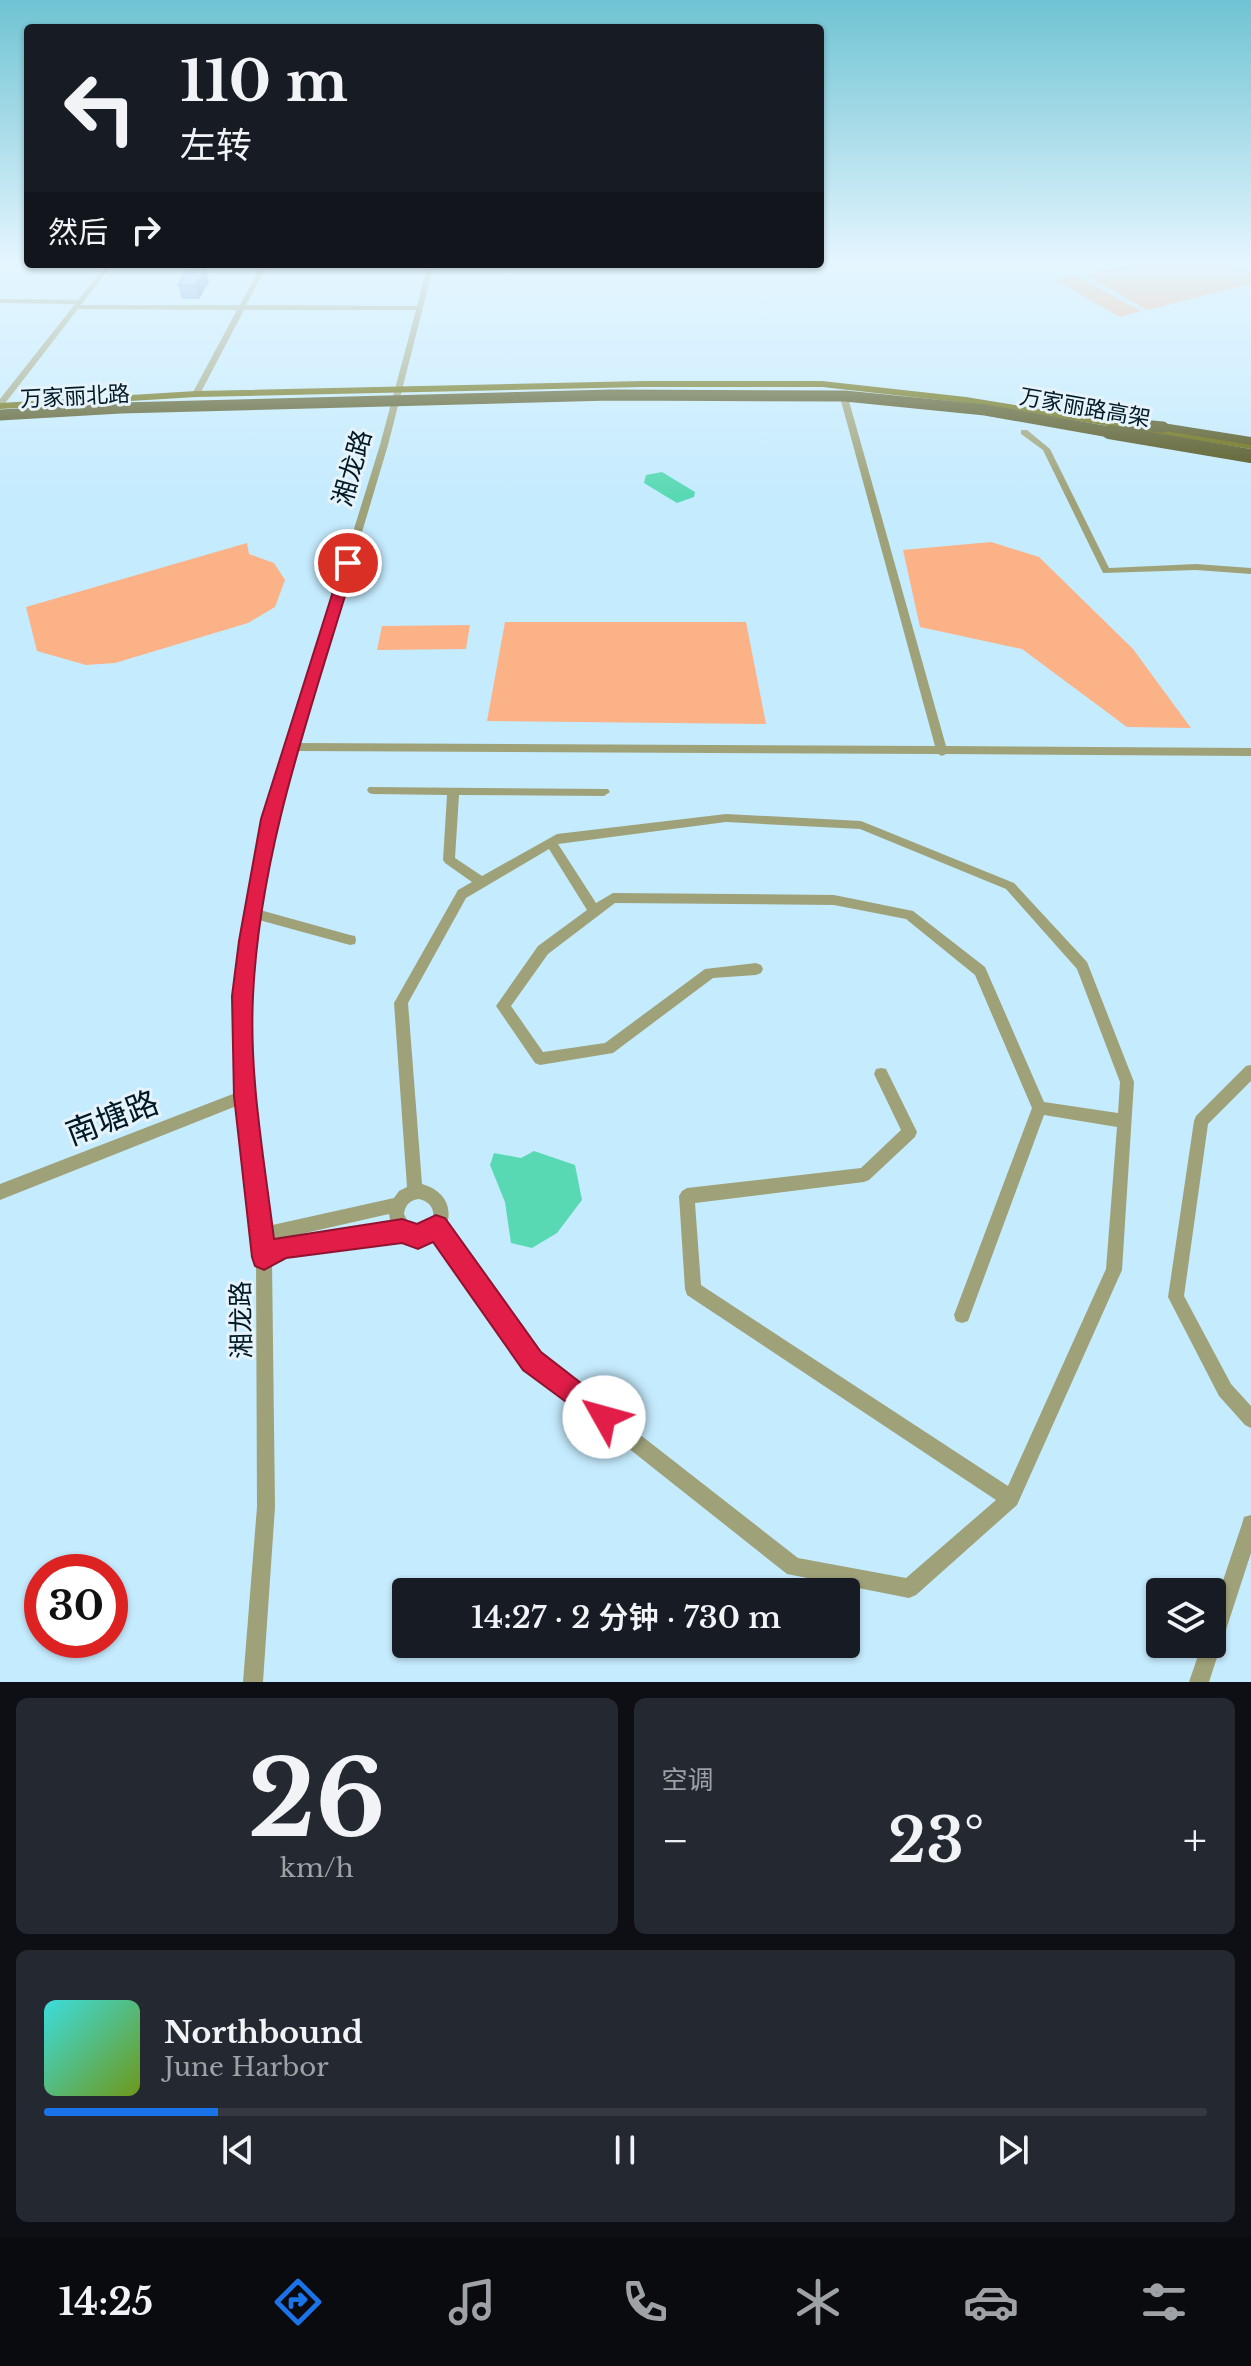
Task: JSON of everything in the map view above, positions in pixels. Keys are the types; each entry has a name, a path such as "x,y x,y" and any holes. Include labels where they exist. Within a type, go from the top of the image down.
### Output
{"highway":[{"name":"万家丽路高架","path":"0,411 185,400 816,389 915,396 1043,418"},
{"name":"万家丽路高架","path":"0,411 624,394 845,396 1043,418"},
{"path":"497,398 806,397 845,401"},
{"path":"1043,418 1166,449 1251,452"},
{"path":"1043,418 1251,452"}],"main road":[{"name":"万家丽北路","path":"0,411 196,394 822,384 966,400 1251,452"},
{"name":"万家丽北路","path":"0,411 618,400 845,401 911,405 1251,452"}],"street":[{"path":"0,411 53,339"},
{"path":"196,394 224,339"},
{"name":"湘龙路","path":"253,1682 266,1507 264,1257 245,1096 243,996 253,913 270,819 295,747 394,405 410,339"},
{"path":"845,401 942,752"},
{"path":"1024,432 1046,449 1106,571 1196,567 1251,571"},
{"path":"295,747 1251,752"},
{"path":"373,790 604,792"},
{"path":"453,792 449,860 482,883"},
{"path":"415,1192 401,1003 462,894 551,842 726,818 861,825 1010,886 1082,966 1127,1082 1114,1270 1011,1499 909,1588 794,1567 532,1361 436,1227"},
{"path":"551,842 595,912"},
{"path":"756,969 710,973 608,1049 540,1059 503,1006 543,950 613,898 834,900 909,915 980,971 1039,1108 962,1315"},
{"path":"253,913 350,940"},
{"path":"1251,1071 1201,1121 1176,1297 1225,1390 1251,1419"},
{"path":"881,1074 910,1132 864,1175 687,1196 693,1289 1011,1499"},
{"name":"南塘路","path":"0,1192 245,1096"},
{"path":"1039,1108 1124,1121"},
{"path":"261,1235 400,1204 415,1192 429,1192 440,1201 442,1216 436,1227 418,1237 402,1231 283,1247 264,1257"},
{"path":"400,1204 397,1220 402,1231"},
{"path":"1226,1601 1251,1524"},
{"path":"1199,1682 1207,1658"}],"shaded area":[{"path":"662,472 695,492 694,497 677,503 644,483 646,475"},
{"path":"991,542 1039,557 1133,649 1191,728 1127,727 1022,649 920,627 903,550"},
{"path":"247,543 249,554 274,563 285,580 275,607 248,623 115,663 86,665 37,651 26,607"},
{"path":"505,622 746,622 766,724 487,721"},
{"path":"470,625 466,649 377,650 382,626"},
{"path":"534,1151 575,1165 582,1200 557,1233 532,1248 511,1243 505,1202 490,1165 494,1153 521,1158"}],"route":[{"path":"348,563 295,747 270,819 249,941 243,996 245,1096 264,1257 283,1247 402,1231 418,1237 436,1227 532,1361 604,1417"}]}
